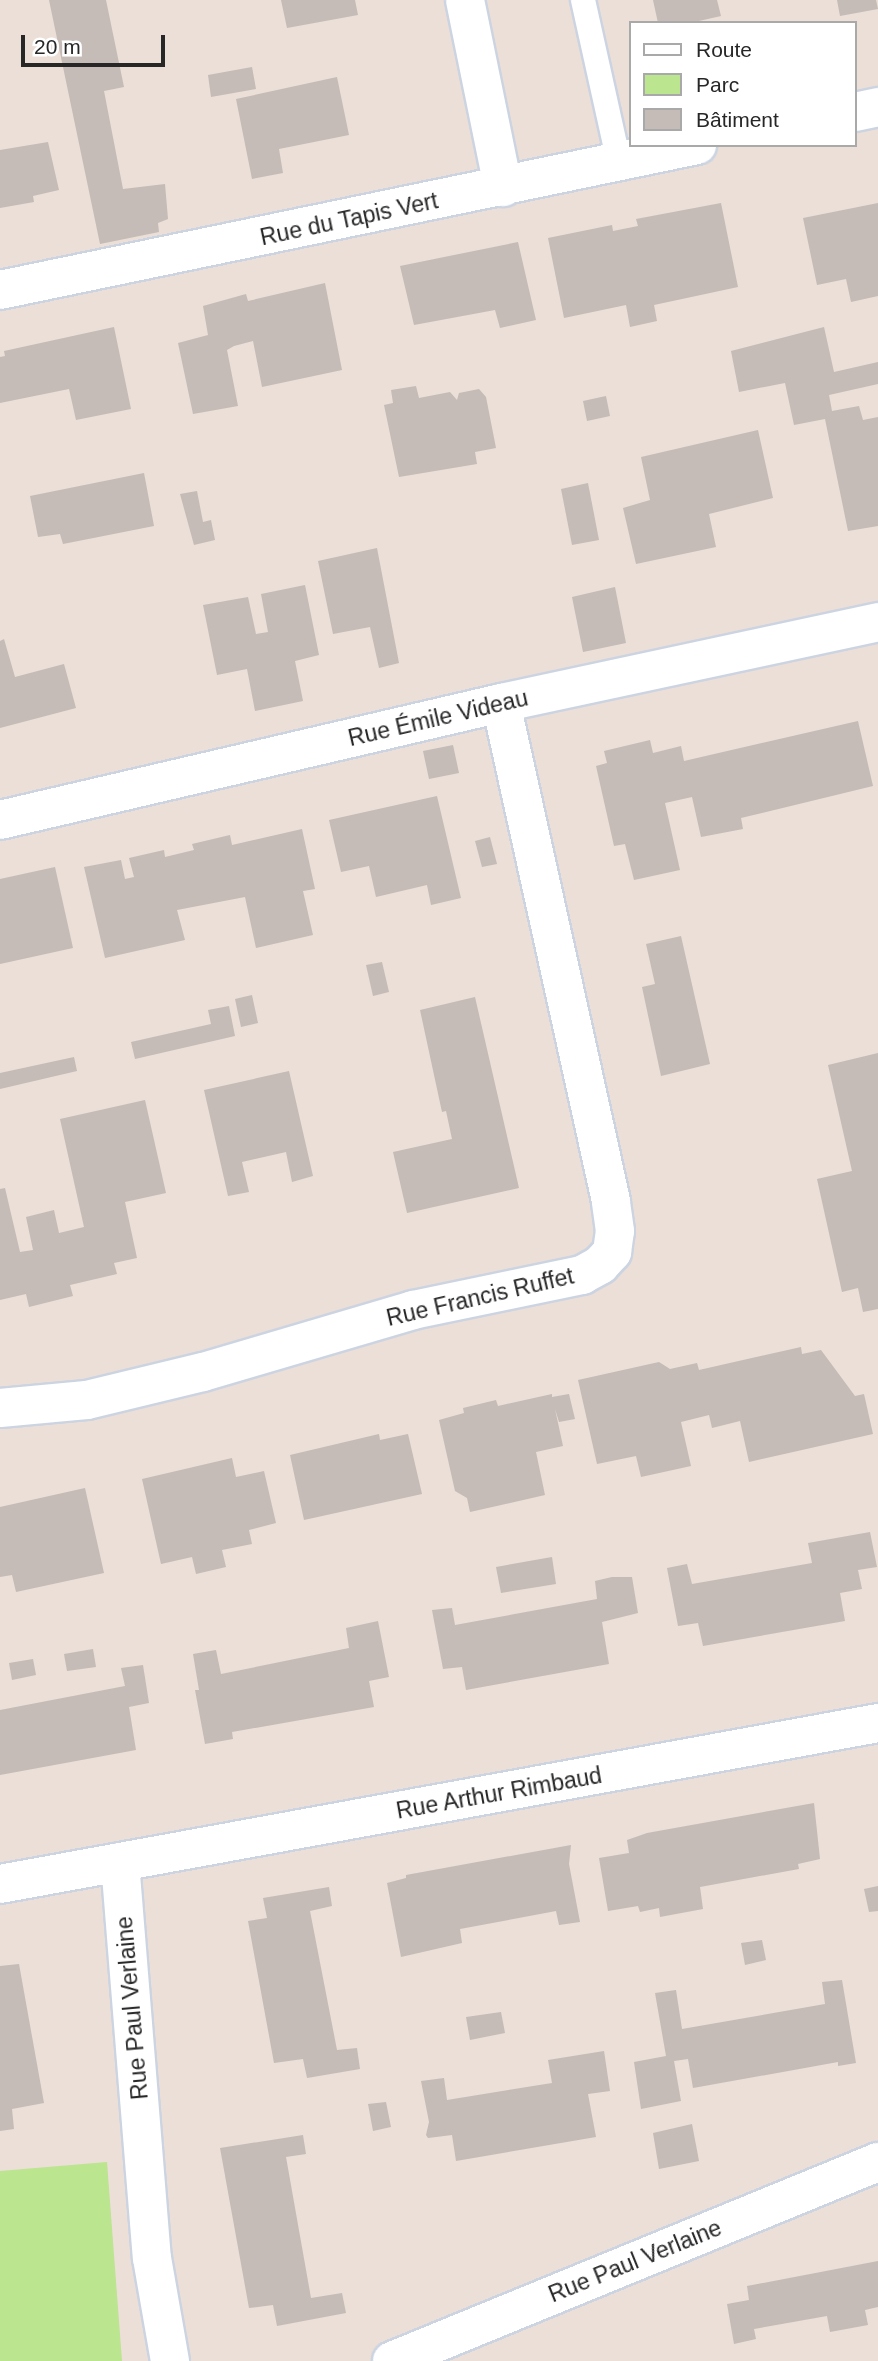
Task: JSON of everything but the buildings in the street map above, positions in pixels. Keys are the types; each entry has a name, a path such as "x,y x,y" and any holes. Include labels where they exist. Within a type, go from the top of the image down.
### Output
{"street":[{"path":"470,1 503,187"},
{"path":"857,112 878,107"},
{"name":"Rue du Tapis Vert","path":"0,290 688,147"},
{"name":"Rue Émile Videau","path":"0,820 501,703 878,622"},
{"name":"Rue Francis Ruffet","path":"0,1408 87,1400 203,1373 413,1310 582,1275 600,1265 612,1252 615,1230 611,1201 501,703"},
{"name":"Rue Arthur Rimbaud","path":"0,1884 878,1723"},
{"name":"Rue Paul Verlaine","path":"120,1862 152,2258 170,2361"},
{"name":"Rue Paul Verlaine","path":"392,2361 878,2162"}],"lane":[{"path":"583,0 619,162"}],"green space":[{"path":"107,2162 122,2361 0,2361 0,2171"}]}
